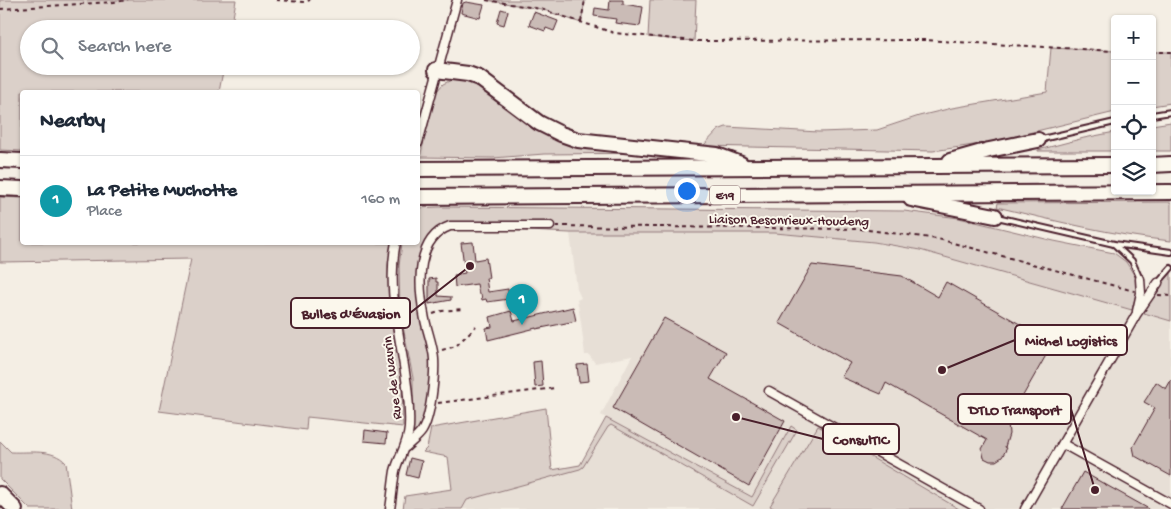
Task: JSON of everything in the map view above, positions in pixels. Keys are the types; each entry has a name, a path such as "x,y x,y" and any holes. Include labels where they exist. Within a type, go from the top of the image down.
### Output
{"highway":[{"path":"436,70 468,74 479,78 539,123 551,130 578,140 717,154 748,168"},
{"path":"930,166 989,150 1038,140"},
{"path":"0,160 20,161"},
{"path":"1156,165 1171,164"},
{"name":"E19","path":"420,169 1111,165"},
{"path":"0,188 20,189"},
{"name":"E19","path":"420,197 1171,192"},
{"path":"891,194 931,204 995,216"},
{"path":"0,494 15,509"}],"street":[{"path":"420,135 436,70 457,0"},
{"path":"406,447 424,428 430,404 434,360 422,296 422,262 428,243 438,232 450,226 550,226"},
{"name":"Rue de Wavrin","path":"390,509 395,472 406,447 409,428 406,378 394,307 392,266 396,245"},
{"path":"1136,315 1141,293 1140,279"},
{"path":"1025,509 1136,315 1158,283"},
{"path":"769,391 979,509"},
{"path":"1063,444 1171,504"}],"lane":[{"path":"1156,114 1171,112"},
{"path":"1038,140 1111,123"},
{"path":"995,216 1114,244 1171,252"},
{"path":"1114,244 1132,261 1140,279"},
{"path":"1158,283 1171,268"}],"path":[{"path":"0,9 128,0"},
{"path":"276,0 304,2 310,0"},
{"path":"486,0 541,10 614,33 694,41 923,40 1111,51"},
{"path":"581,23 584,0"},
{"path":"1156,52 1171,52"},
{"name":"Liaison Besonrieux-Houdeng","path":"550,226 860,229 938,240 1141,293"},
{"path":"1151,294 1171,296"},
{"path":"426,324 436,312 462,310"},
{"path":"433,352 456,346 476,326"},
{"path":"430,404 555,388"}],"shaded area":[{"path":"0,0 236,0 233,20 20,20 20,75 222,75 219,90 20,90 20,151 0,150"},
{"path":"486,0 585,0 581,23 541,9"},
{"path":"650,0 696,0 694,41 648,37"},
{"path":"1051,48 1111,51 1111,113 987,143 933,151 703,146 718,130 726,127 819,132 877,130 919,116 952,108 1047,92"},
{"path":"1156,52 1171,52 1171,103 1156,105"},
{"path":"458,77 471,78 531,121 659,153 544,154 493,158 420,157 436,92 443,84"},
{"path":"1171,122 1171,151 1156,151 1156,124"},
{"path":"1111,133 1111,151 1038,151 1038,150"},
{"path":"0,197 20,198 20,245 392,245 388,265 389,310 402,377 403,427 307,417 306,430 159,411 191,259 0,262"},
{"path":"1171,202 1171,241 1105,231 997,207 998,203"},
{"path":"420,208 904,211 959,218 1054,241 1114,253 1126,262 1136,278 1137,291 1132,310 920,250 874,242 775,233 570,233 445,225 436,230 425,242 420,260 431,358 424,418 421,427 415,434 413,430 413,378 400,311 399,266 402,245 420,245"},
{"path":"570,233 775,233 874,242 920,250 1171,321 1171,509 403,509 405,496 452,489 581,464 606,418 601,415 632,356 595,363 589,355 585,355 577,300 581,298 577,289"},
{"path":"1171,272 1171,321 1144,313 1161,284"},
{"path":"546,408 552,470 580,465 606,418 752,497 791,426 797,430 753,506 611,425 580,469 467,500 462,509 403,509 405,496 452,489 448,457 423,452 427,448 431,428"},
{"path":"818,426 959,509 775,509 770,506"},
{"path":"0,441 11,452 48,453 61,458 66,463 72,509 30,509 0,479"}],"building":[{"path":"610,0 623,0 623,4 643,7 640,26 615,23 616,19 594,16 595,8 609,10"},
{"path":"463,3 484,5 480,18 461,13"},
{"path":"501,9 508,11 504,25 497,23"},
{"path":"534,12 558,21 554,31 546,28 545,31 529,25"},
{"path":"473,242 475,260 486,258 489,278 486,278 488,292 508,289 509,299 487,302 486,299 482,300 477,284 455,287 454,275 465,273 461,243"},
{"path":"812,265 902,276 938,297 946,282 1053,343 1008,422 1009,434 1005,447 1007,448 1002,457 996,461 984,458 982,449 987,440 886,383 881,394 841,377 850,363 779,323"},
{"path":"436,278 436,282 438,282 438,296 451,297 451,300 429,304 429,279"},
{"path":"573,307 576,321 536,328 488,340 486,328 492,327 490,317 511,311 514,321"},
{"path":"664,318 726,352 710,379 785,421 749,486 613,408"},
{"path":"541,361 543,386 535,387 533,362"},
{"path":"587,364 589,381 579,382 577,365"},
{"path":"1171,380 1171,476 1135,456 1133,447 1155,408 1144,402 1156,382 1166,389"},
{"path":"365,430 387,433 386,443 364,441"},
{"path":"410,458 422,461 418,478 406,475"},
{"path":"1083,472 1149,509 1062,509"}],"place":[{"name":"Bulles d'Évasion","path":"470,266"},
{"name":"La Petite Muchotte","path":"522,325"},
{"name":"Michel Logistics","path":"942,370"},
{"name":"ConsulTIC","path":"736,417"},
{"name":"DTLO Transport","path":"1095,490"}]}
